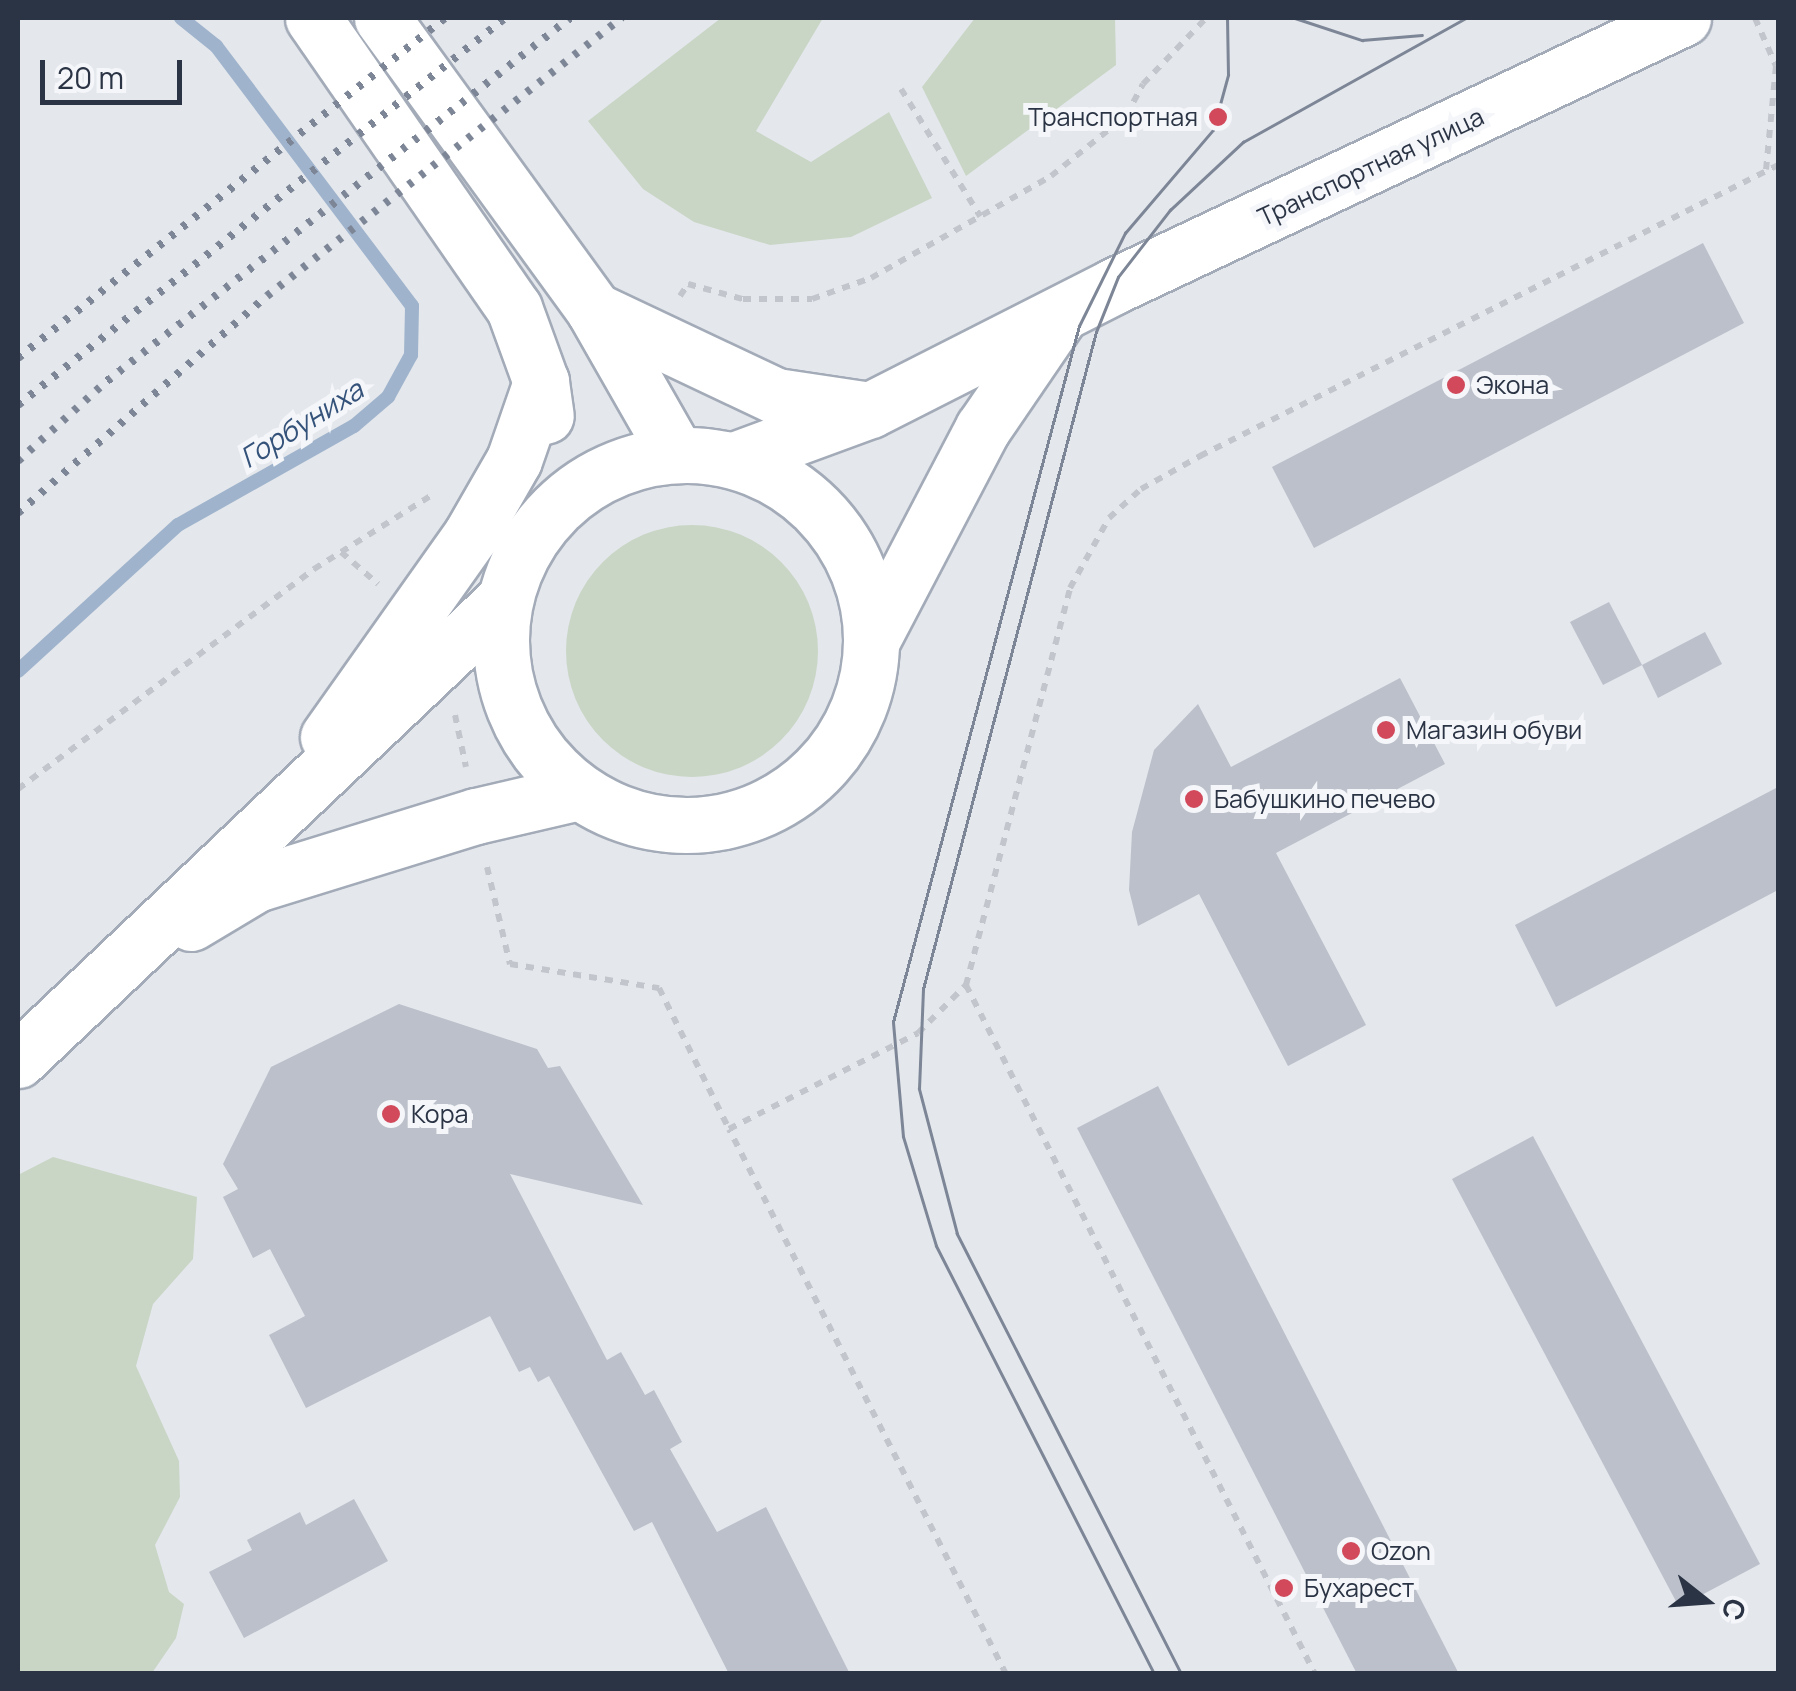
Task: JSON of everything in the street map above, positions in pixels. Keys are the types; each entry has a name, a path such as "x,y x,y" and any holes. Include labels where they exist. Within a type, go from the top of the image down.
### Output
{"main road":[{"path":"313,18 514,308 541,382 556,507"},
{"path":"382,18 594,310 676,454"},
{"name":"Транспортная улица","path":"734,460 870,410 1683,18"},
{"path":"594,310 776,396 870,410"},
{"path":"872,640 861,580 833,526 789,485 734,460 676,454 632,462 591,480 556,507 523,550 504,600 500,655 513,708 540,755 579,792 617,812 672,825 728,820 781,799 825,762 850,726 872,640 983,428 1060,316"},
{"path":"234,852 416,617 514,460 541,382"},
{"path":"18,1060 234,852 444,663 504,600"},
{"path":"116,968 256,884 476,816 579,792"}],"path":[{"path":"654,340 688,284 742,299 812,299 871,278 1050,176 1126,116 1143,84 1206,18"},
{"path":"1754,18 1776,66 1766,172"},
{"path":"901,90 980,216"},
{"path":"1006,1674 729,1130 918,1033 966,985 1070,588 1108,518 1140,489 1200,456 1778,164"},
{"path":"18,789 314,569 480,465 514,460"},
{"path":"966,985 1315,1674"}],"green space":[{"path":"721,18 823,18 756,131 811,162 889,112 932,198 851,237 770,245 694,222 643,189 588,121"},
{"path":"975,18 1115,18 1116,65 966,176 922,87"},
{"path":"692,525 740,535 781,562 808,603 818,651 808,699 781,740 740,767 692,777 644,767 603,740 576,699 566,651 576,603 603,562 644,535"},
{"path":"53,1157 197,1197 193,1259 153,1304 136,1366 179,1461 180,1497 155,1545 169,1592 184,1604 176,1638 152,1673 18,1673 18,1175"}],"building":[{"path":"1703,243 1744,323 1314,548 1272,467"},
{"path":"1609,602 1642,665 1603,685 1570,622"},
{"path":"1705,632 1722,664 1658,698 1642,665"},
{"path":"1400,678 1445,764 1276,853 1366,1025 1288,1066 1199,894 1138,926 1129,890 1132,832 1154,750 1198,704 1231,767"},
{"path":"1778,787 1778,890 1556,1007 1515,925"},
{"path":"399,1004 537,1049 548,1068 560,1066 643,1205 510,1174 607,1360 621,1352 645,1395 654,1390 682,1442 670,1449 717,1532 766,1507 850,1674 729,1674 652,1522 634,1531 549,1376 538,1382 530,1367 519,1372 490,1316 306,1408 269,1335 305,1316 270,1249 253,1258 223,1197 238,1189 223,1164 271,1067"},
{"path":"1158,1086 1459,1674 1357,1674 1077,1128"},
{"path":"1533,1136 1760,1564 1679,1607 1452,1179"},
{"path":"354,1499 388,1561 244,1638 209,1572 252,1550 247,1540 300,1512 306,1525"}],"waterway":[{"name":"Горбуниха","path":"18,671 178,525 354,426 388,397 411,355 412,306 216,46 181,18"}],"tram line":[{"path":"1154,1674 936,1246 903,1137 893,1022 1079,326 1125,233 1213,130 1228,75 1227,18"},
{"path":"1295,18 1362,40 1422,35"},
{"path":"1181,1674 957,1234 919,1089 923,989 1096,332 1118,277 1170,210 1243,142 1466,18"}],"railway":[{"path":"18,358 445,18"},
{"path":"18,405 505,18"},
{"path":"18,461 107,381 570,18"},
{"path":"18,513 267,296 622,18"}],"place":[{"name":"Транспортная","path":"1218,117"},
{"name":"Экона","path":"1456,385"},
{"name":"Магазин обуви","path":"1386,730"},
{"name":"Бабушкино печево","path":"1194,799"},
{"name":"Кора","path":"391,1114"},
{"name":"Ozon","path":"1351,1551"},
{"name":"Бухарест","path":"1284,1588"}]}
